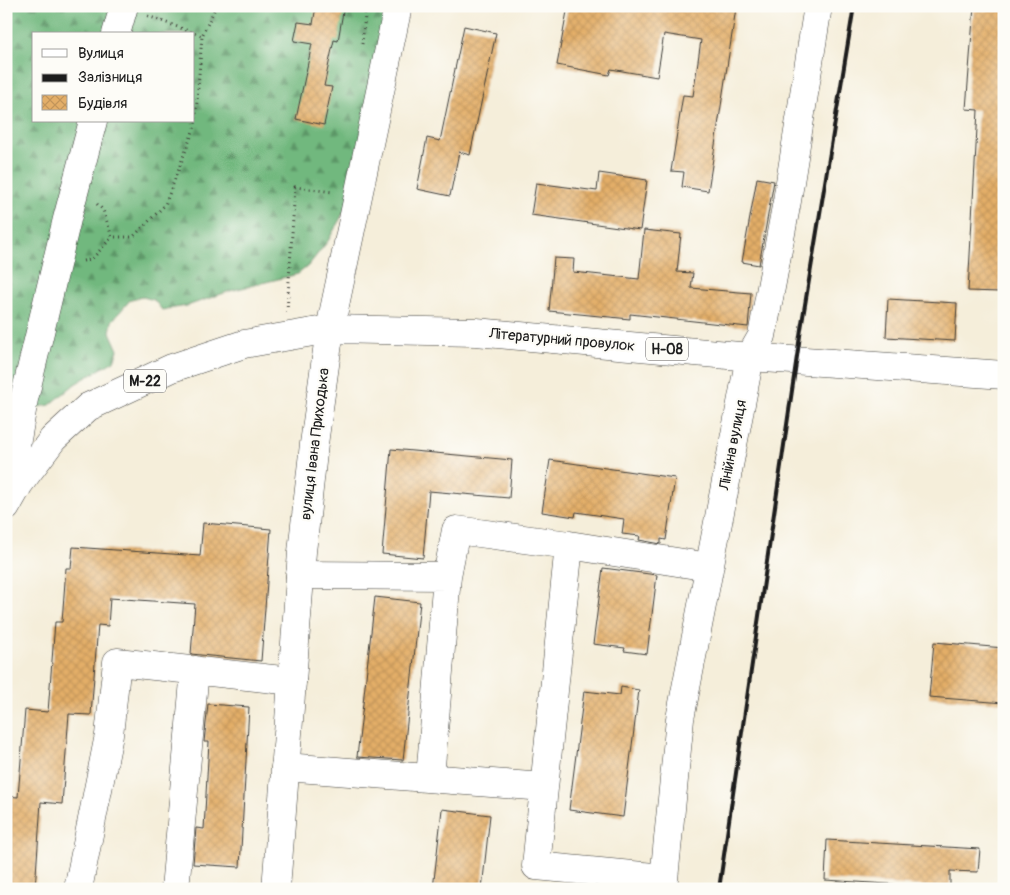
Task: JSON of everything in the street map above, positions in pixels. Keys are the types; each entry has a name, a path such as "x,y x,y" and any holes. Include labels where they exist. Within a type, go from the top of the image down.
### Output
{"main road":[{"name":"вулиця Івана Приходька","path":"276,889 300,575 314,444 330,328 398,6"},
{"name":"Лінійна вулиця","path":"664,884 680,718 750,357 762,336 789,192 818,6"},
{"path":"117,32 124,7"},
{"path":"6,505 24,399 56,263 93,122"},
{"name":"М-22","path":"6,505 19,484 53,439 88,407 172,368 244,344 285,338 330,328"},
{"name":"Літературний провулок","path":"330,328 476,332 750,357 1004,375"},
{"path":"430,778 447,576 456,530 569,545 709,567"},
{"path":"569,545 536,866 664,884"},
{"path":"300,575 447,576"},
{"path":"78,889 110,735 116,662 292,681"},
{"path":"176,889 195,670"},
{"path":"285,767 544,786"}],"path":[{"path":"112,236 134,237 165,205 195,126 202,36 216,6"},
{"path":"362,45 366,6"},
{"path":"124,7 191,32"},
{"path":"195,33 202,36"},
{"path":"285,338 295,188 333,192 335,183"},
{"path":"74,193 90,197 103,210 112,236"},
{"path":"56,263 70,265 92,259 112,236"}],"green space":[{"path":"6,6 389,6 350,201 328,241 308,266 298,274 230,291 187,306 162,310 154,300 143,297 131,299 112,321 110,332 118,350 114,361 75,384 50,405 14,407 6,413"}],"building":[{"path":"316,6 344,6 338,41 334,40 324,86 332,87 324,125 296,119 312,44 294,41 298,22 313,24"},
{"path":"568,6 723,6 736,8 708,191 682,187 684,172 671,171 683,95 693,96 701,40 664,34 657,77 611,69 609,75 557,65"},
{"path":"974,6 1004,6 1004,214 1000,292 968,291 978,110 966,109"},
{"path":"464,26 496,33 470,155 459,152 450,196 417,189 427,138 440,141"},
{"path":"599,173 647,180 640,230 531,215 536,183 597,191"},
{"path":"757,178 774,181 759,265 742,262"},
{"path":"644,230 681,234 677,272 693,273 691,288 751,293 748,327 630,314 630,319 549,311 554,258 574,259 573,272 639,279"},
{"path":"888,299 957,303 955,341 886,337"},
{"path":"391,449 512,460 509,498 429,491 423,558 382,554"},
{"path":"550,460 675,478 666,540 661,539 661,544 639,540 640,536 622,534 624,519 576,512 575,517 542,512"},
{"path":"203,523 271,529 261,661 191,654 195,604 110,598 108,626 98,625 91,715 69,714 62,804 41,802 35,889 6,889 6,796 18,797 25,710 48,712 55,622 62,622 66,568 71,568 73,547 200,556"},
{"path":"603,568 657,575 647,654 624,651 625,648 593,644"},
{"path":"375,597 420,602 403,760 357,757"},
{"path":"934,642 1004,648 1004,703 929,697"},
{"path":"621,687 639,690 623,817 569,810 584,691 620,695"},
{"path":"208,704 249,707 240,867 193,864 196,828 204,829 209,742 204,742"},
{"path":"442,809 490,815 482,889 433,889"},
{"path":"827,840 980,849 978,872 950,871 950,888 825,880"}],"railway":[{"path":"719,889 801,329 854,6"}]}
